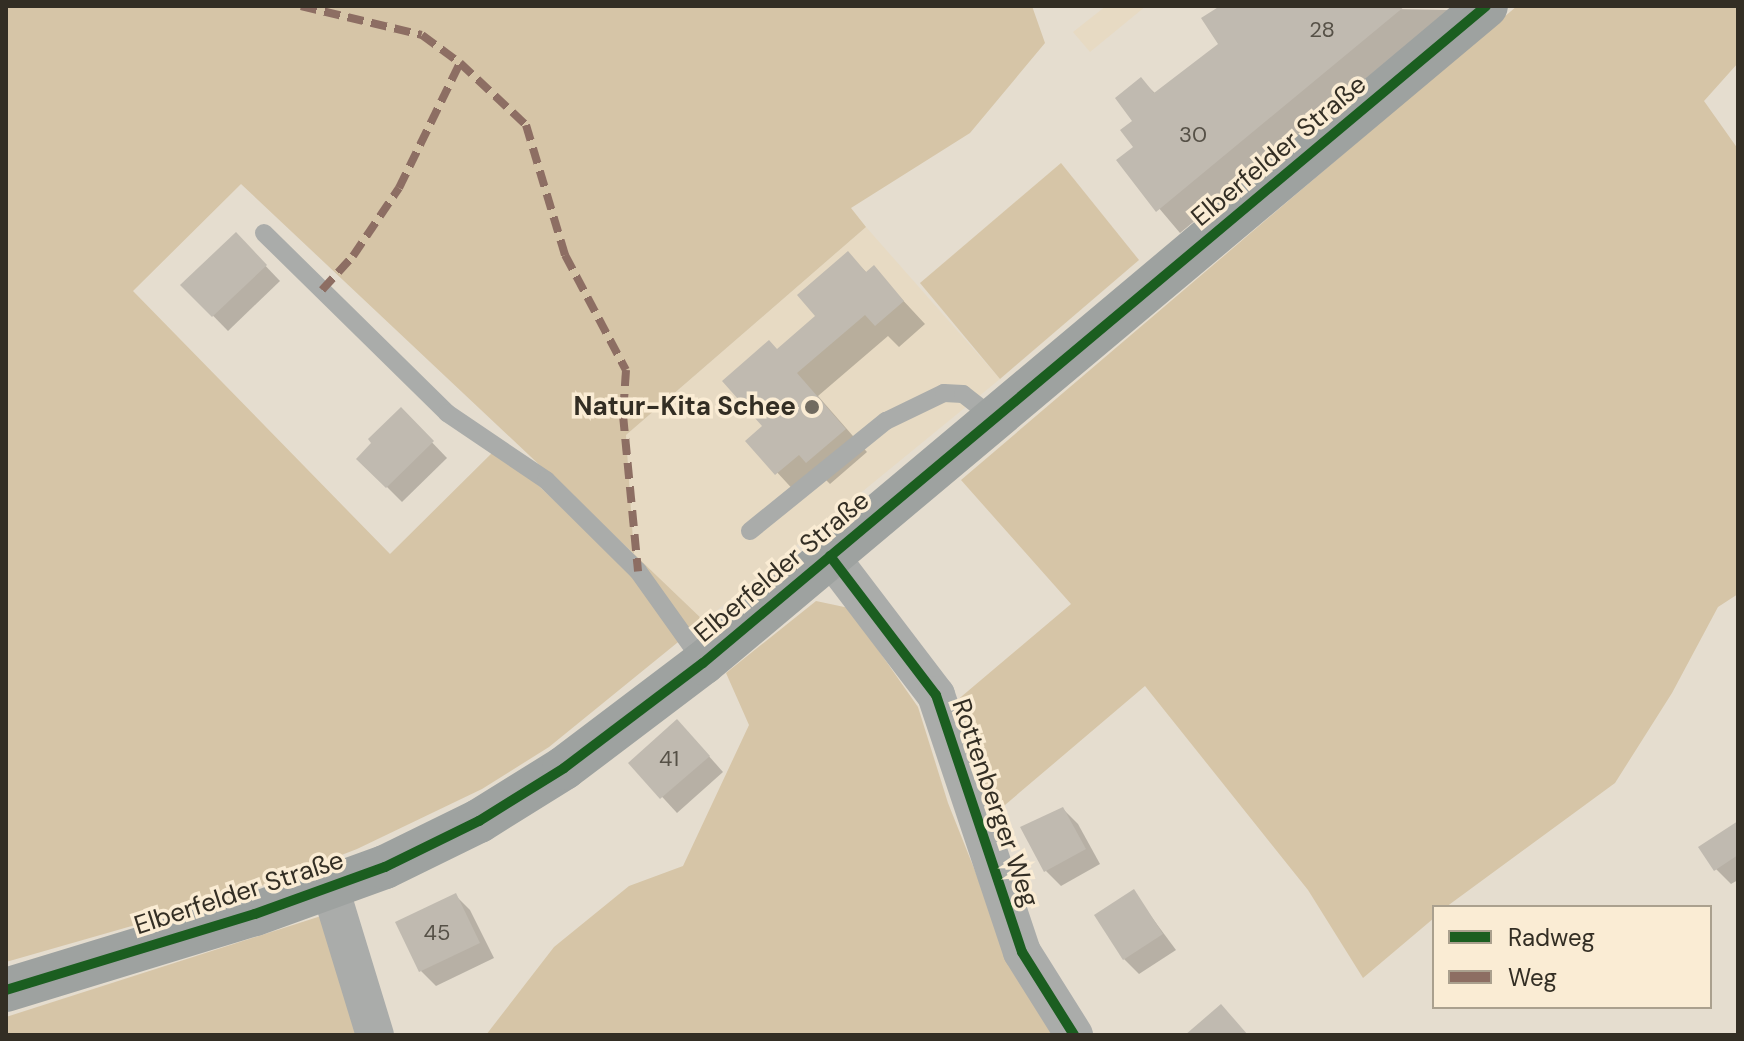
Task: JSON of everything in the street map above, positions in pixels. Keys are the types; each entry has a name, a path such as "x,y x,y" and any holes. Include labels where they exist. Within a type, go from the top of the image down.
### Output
{"main road":[{"name":"Elberfelder Straße","path":"6,990 330,888 432,846 521,796 703,663 1486,6"}],"street":[{"name":"Rottenberger Weg","path":"830,556 936,695 1022,952 1074,1035"},
{"path":"330,888 375,1035"}],"lane":[{"path":"264,233 447,413 546,480 638,571 703,663"},
{"path":"750,531 886,421 944,393 963,394 995,419"}],"shaded area":[{"path":"6,6 1032,6 1045,43 970,133 851,208 866,227 626,435 634,554 704,621 549,747 482,789 357,849 233,897 6,962","holes":["241,184 634,554 623,566 498,447 390,554 133,291"]},
{"path":"1106,6 1146,6 1090,52 1073,32"},
{"path":"1517,6 1738,6 1738,63 1704,101 1738,149 1738,594 1718,607 1672,693 1615,783 1449,905 1432,905 1432,920 1363,978 1308,890 1145,686 992,816 955,702 1071,604 961,480"},
{"path":"1061,163 1139,260 1000,379 920,283"},
{"name":"Natur-Kita Schee","path":"866,227 1000,379 704,621 634,554 626,435"},
{"path":"816,601 849,608 918,707 948,803 987,901 1060,1035 486,1035 554,947 629,886 683,866 749,725 726,673"},
{"path":"321,916 364,1035 6,1035 6,1017"}],"building":[{"path":"1220,6 1405,6 1156,212 1116,160 1133,147 1120,130 1132,121 1115,98 1141,77 1154,93 1218,44 1201,18"},
{"path":"236,232 267,265 212,317 180,285"},
{"path":"848,251 866,272 874,265 904,301 875,326 865,315 797,373 846,429 806,463 799,455 775,475 745,441 762,426 722,381 769,340 777,349 815,316 797,295"},
{"path":"401,407 434,441 386,488 356,459 371,443 368,439"},
{"path":"677,719 710,756 660,799 628,763"},
{"path":"1063,807 1086,849 1044,872 1020,827"},
{"path":"1738,821 1738,855 1714,871 1698,847"},
{"path":"1134,889 1163,934 1123,960 1094,915"},
{"path":"456,893 480,943 419,972 395,922"},
{"path":"1221,1004 1248,1035 1185,1035"}],"marked path":[{"path":"301,6 422,35 460,63 526,125 565,255 626,370 623,415 638,571"},
{"path":"322,290 353,256 399,188 460,63"}],"cycle path":[{"path":"6,990 255,914 385,867 479,821 564,768 703,663 1486,6"},
{"path":"830,556 936,695 1022,952 1074,1035"}],"place":[{"name":"Natur-Kita Schee","path":"812,407"}]}
